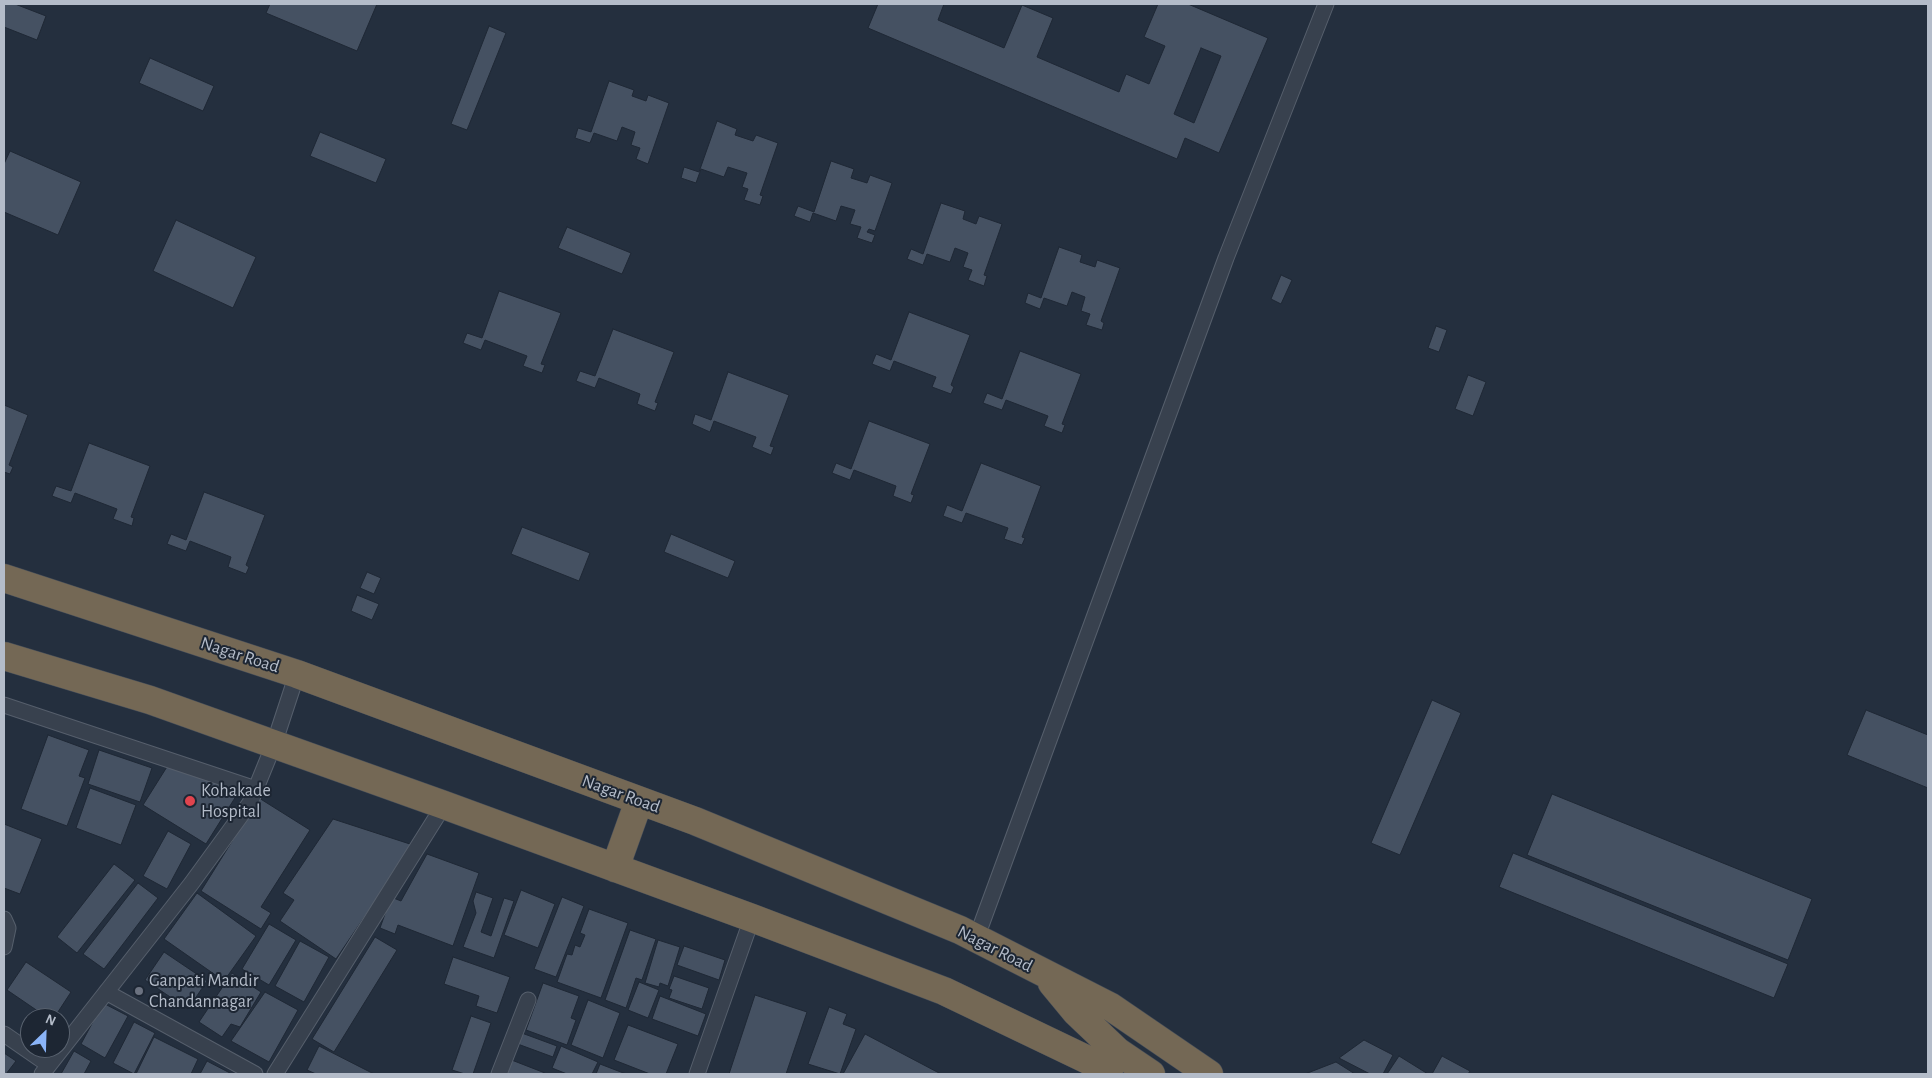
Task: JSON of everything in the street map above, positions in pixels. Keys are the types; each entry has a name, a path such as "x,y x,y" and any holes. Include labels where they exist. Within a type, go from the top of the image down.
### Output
{"highway":[{"name":"Nagar Road","path":"4,578 297,674 695,821 960,930 1111,1007 1209,1074"},
{"path":"4,656 150,700 444,804 752,918 944,991 1088,1060 1109,1074"},
{"path":"615,868 638,800"},
{"path":"1045,974 1076,1012 1117,1051 1152,1074"}],"street":[{"path":"976,939 1226,258 1326,4"},
{"path":"4,1034 46,1070 191,884 250,803 274,744 297,674"},
{"path":"4,705 256,789"},
{"path":"275,1074 444,804"},
{"path":"697,1074 752,918"},
{"path":"4,919 8,928 4,947"},
{"path":"106,992 255,1074"},
{"path":"499,1074 528,1000"}],"building":[{"path":"4,4 15,4 46,16 37,40 4,27"},
{"path":"270,4 377,4 357,51 266,13"},
{"path":"878,4 944,4 938,20 1004,48 1022,5 1053,18 1037,57 1119,92 1126,74 1149,84 1165,46 1144,37 1158,4 1188,4 1268,38 1219,153 1185,138 1177,159 868,28","holes":["1201,48 1221,56 1194,123 1174,114"]},
{"path":"489,26 506,33 467,130 451,124"},
{"path":"150,58 214,86 203,111 139,83"},
{"path":"609,81 634,90 632,96 646,101 648,95 669,103 648,164 636,159 640,148 631,145 635,132 622,127 617,141 594,133 590,143 575,138 578,128 591,132"},
{"path":"717,121 737,129 735,135 753,141 756,135 778,143 760,195 763,196 760,205 744,200 748,189 742,187 747,173 728,167 724,177 701,169 696,183 681,178 684,167 699,172"},
{"path":"320,132 386,159 376,183 310,156"},
{"path":"10,151 81,182 58,235 4,212 4,164"},
{"path":"831,161 854,169 851,178 867,183 870,175 892,183 875,231 869,229 867,232 875,235 872,243 857,238 861,227 850,224 855,210 841,206 836,221 813,213 810,222 794,216 798,206 814,212"},
{"path":"941,203 965,211 963,219 976,224 979,216 1002,224 984,275 987,276 984,286 968,280 972,270 963,267 968,253 955,248 950,262 927,254 923,265 907,259 911,249 923,254"},
{"path":"176,220 256,257 233,308 153,271"},
{"path":"567,227 631,253 622,274 558,248"},
{"path":"1059,247 1082,255 1080,262 1095,267 1097,260 1120,268 1101,321 1104,323 1102,330 1086,325 1090,314 1081,311 1085,297 1072,292 1067,306 1044,298 1040,309 1025,303 1028,293 1041,298"},
{"path":"1281,275 1292,280 1281,304 1271,299"},
{"path":"499,291 561,313 541,364 545,365 542,373 523,366 527,356 485,340 481,350 463,343 467,333 482,338"},
{"path":"909,312 970,335 951,385 954,387 951,394 932,387 936,377 894,361 890,371 872,364 876,354 891,360"},
{"path":"1436,326 1447,330 1439,352 1428,348"},
{"path":"613,329 674,352 655,402 658,403 655,411 637,404 640,394 599,378 595,388 576,381 580,371 595,376"},
{"path":"1020,351 1081,374 1062,424 1065,425 1062,433 1044,426 1048,416 1006,400 1002,410 983,403 987,393 1002,399"},
{"path":"728,372 789,395 770,446 774,447 771,455 752,447 756,437 714,421 710,432 692,424 695,414 711,420"},
{"path":"1468,375 1486,382 1473,416 1455,409"},
{"path":"4,405 28,415 9,465 13,467 10,474 4,472"},
{"path":"869,421 930,444 911,494 914,495 911,503 893,496 896,486 854,470 850,480 832,473 836,463 851,469"},
{"path":"89,443 150,466 131,517 134,518 132,526 113,519 117,509 75,493 71,503 52,496 56,486 71,491"},
{"path":"981,463 1041,486 1022,537 1025,538 1022,545 1004,539 1008,528 966,513 962,523 943,516 947,505 962,511"},
{"path":"204,492 265,515 246,565 249,567 246,574 228,567 231,557 190,541 186,551 167,544 171,534 186,540"},
{"path":"522,527 590,553 579,581 511,554"},
{"path":"671,534 735,561 728,578 664,552"},
{"path":"367,572 381,578 374,594 360,588"},
{"path":"357,595 379,604 372,620 351,611"},
{"path":"1432,700 1461,713 1400,855 1371,843"},
{"path":"1866,710 1928,735 1928,788 1847,755"},
{"path":"48,735 89,750 79,776 85,778 67,826 21,809"},
{"path":"99,750 152,768 140,802 88,784"},
{"path":"170,762 191,775 194,771 216,784 218,781 238,793 206,844 143,805"},
{"path":"90,788 136,805 121,845 76,828"},
{"path":"1552,794 1812,899 1788,960 1527,855"},
{"path":"259,798 310,830 261,907 271,913 261,929 201,891"},
{"path":"333,819 413,845 336,959 280,921 294,900 283,893"},
{"path":"4,824 42,839 20,894 4,888"},
{"path":"168,831 191,844 167,889 143,876"},
{"path":"1513,853 1788,964 1774,998 1499,887"},
{"path":"427,854 479,873 453,946 398,925 395,934 380,928 391,897 401,901"},
{"path":"114,864 135,880 77,953 57,937"},
{"path":"138,883 158,898 104,969 83,954"},
{"path":"521,890 555,904 538,948 504,935"},
{"path":"476,892 493,898 481,932 491,936 504,898 514,901 494,958 463,947 476,913 473,901"},
{"path":"197,893 256,936 224,981 164,939"},
{"path":"562,897 584,906 556,977 534,969"},
{"path":"589,909 628,923 601,998 557,982 567,954 572,955 575,945 580,947 585,935 580,933"},
{"path":"269,924 296,940 269,985 242,969"},
{"path":"630,930 656,939 642,980 636,978 626,1008 605,1000"},
{"path":"375,937 397,950 334,1052 312,1039"},
{"path":"658,940 680,947 668,986 660,983 659,987 645,983"},
{"path":"300,941 329,957 304,1002 275,986"},
{"path":"684,946 725,960 719,980 677,965"},
{"path":"164,952 207,981 188,1009 145,980"},
{"path":"453,957 510,977 497,1013 476,1006 479,996 444,984"},
{"path":"26,962 71,992 61,1008 33,1008 7,990"},
{"path":"232,973 261,992 240,1027 231,1024 222,1037 199,1022"},
{"path":"674,976 709,988 702,1009 669,998 672,990 669,989"},
{"path":"639,982 659,990 648,1018 628,1010"},
{"path":"543,983 579,996 571,1018 576,1020 567,1045 526,1030"},
{"path":"265,992 298,1010 269,1062 231,1041"},
{"path":"755,995 807,1012 786,1074 729,1074"},
{"path":"660,996 706,1014 698,1036 652,1019"},
{"path":"588,1000 620,1013 603,1058 571,1045"},
{"path":"103,1003 128,1016 105,1058 81,1044"},
{"path":"829,1007 847,1014 843,1024 856,1029 840,1074 808,1064"},
{"path":"471,1016 491,1023 473,1074 465,1074 452,1070"},
{"path":"134,1022 155,1033 134,1074 113,1063"},
{"path":"628,1025 678,1044 666,1074 650,1074 614,1060"},
{"path":"519,1032 557,1046 553,1057 515,1043"},
{"path":"865,1034 941,1074 843,1074"},
{"path":"154,1037 198,1059 191,1074 136,1074"},
{"path":"1364,1040 1393,1055 1383,1074 1370,1074 1339,1058"},
{"path":"319,1046 374,1074 316,1074 307,1070"},
{"path":"561,1046 598,1062 592,1074 567,1074 552,1068"},
{"path":"74,1051 91,1061 84,1074 61,1074"},
{"path":"4,1053 16,1061 6,1074 4,1074"},
{"path":"1399,1056 1428,1074 1387,1074"},
{"path":"1442,1056 1470,1071 1468,1074 1432,1074"},
{"path":"509,1059 545,1073 545,1074 503,1074"},
{"path":"207,1061 230,1073 230,1074 200,1074"},
{"path":"1336,1062 1355,1074 1305,1074"},
{"path":"600,1064 626,1074 596,1074"}],"place":[{"name":"Kohakade Hospital","path":"190,801"},
{"name":"Ganpati Mandir Chandannagar","path":"139,991"}]}
